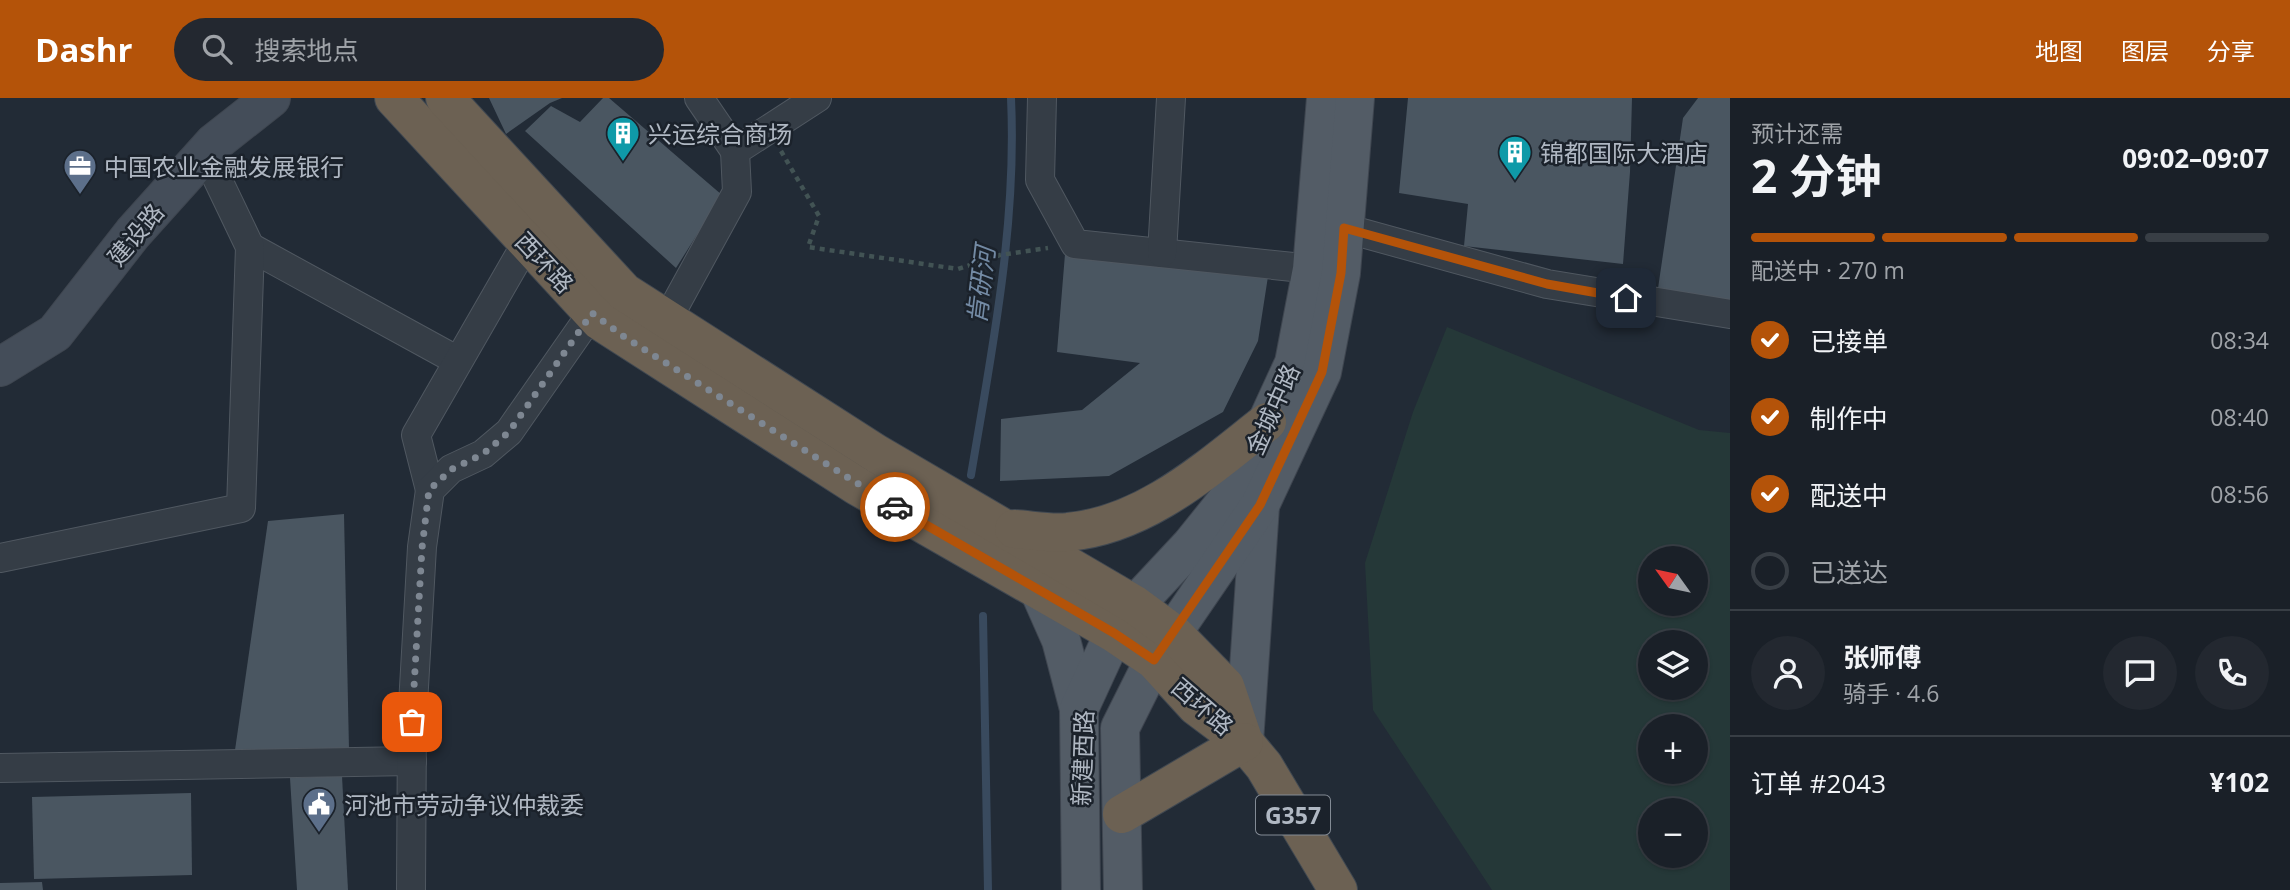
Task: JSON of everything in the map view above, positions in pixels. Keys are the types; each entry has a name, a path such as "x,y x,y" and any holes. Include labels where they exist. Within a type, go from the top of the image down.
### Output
{"highway":[{"name":"西环路","path":"394,98 600,321 857,486 1038,589 1125,619"},
{"name":"西环路","path":"445,98 624,292 877,454 1007,528 1125,619 1225,686 1244,741 1264,766 1338,890"},
{"path":"1007,528 1067,532 1113,522 1181,489 1267,422"},
{"path":"1122,814 1244,741"}],"main road":[{"name":"金城中路","path":"1125,619 1191,545 1236,489 1294,363 1312,269 1326,98"},
{"name":"金城中路","path":"1164,647 1260,505 1322,372 1341,273 1355,98"},
{"path":"1244,741 1260,505"},
{"path":"1038,589 1061,640 1079,709"},
{"name":"新建西路","path":"1081,890 1079,709 1125,619"},
{"name":"新建西路","path":"1123,890 1120,728 1164,647"}],"street":[{"name":"建设路","path":"0,367 55,333 133,233 205,153 271,98"},
{"path":"667,320 737,192 735,151 699,98"},
{"path":"735,151 817,98"},
{"path":"1042,98 1040,180 1075,244 1312,269"},
{"path":"1162,253 1171,98"},
{"path":"0,558 241,508 250,247 205,153"},
{"path":"1344,228 1547,284 1730,314"},
{"path":"411,890 412,761 422,548 429,490 416,435 527,242"},
{"path":"250,247 458,361"},
{"path":"429,490 452,469 483,454 509,432 592,313"},
{"path":"0,768 412,761"}],"path":[{"path":"769,129 819,216 808,247 958,269 1000,255 1023,251"}],"shaded area":[{"path":"1447,327 1699,430 1730,433 1730,890 1492,890 1373,710 1365,563 1413,412"}],"building":[{"path":"489,98 562,98 550,103 506,134"},
{"name":"兴运综合商场","path":"603,98 609,98 722,195 676,268 525,131 551,106 580,122"},
{"name":"锦都国际大酒店","path":"1408,98 1632,98 1623,264 1464,246 1468,204 1399,193"},
{"path":"1698,98 1730,98 1730,314 1656,302 1683,118"},
{"path":"1065,254 1269,270 1258,341 1223,412 1109,476 1000,481 1001,419 1082,410 1140,363 1057,352"},
{"path":"344,514 349,750 235,750 268,521"},
{"name":"河池市劳动争议仲裁委","path":"342,776 348,890 297,890 290,778"},
{"path":"191,793 192,875 34,879 32,797"},
{"path":"42,882 43,890 0,890 0,883"}],"waterway":[{"name":"肯研河","path":"971,475 1007,240 1012,146 1011,98"},
{"name":"肯研河","path":"983,616 988,890"}],"way so far":[{"path":"412,722 422,548 429,490 452,469 483,454 509,432 592,313 600,321 857,486 895,507"}],"place":[{"name":"兴运综合商场","path":"623,163"},
{"name":"锦都国际大酒店","path":"1515,182"},
{"name":"中国农业金融发展银行","path":"80,196"},
{"name":"河池市劳动争议仲裁委","path":"319,834"}],"route":[{"path":"895,507 1114,633 1154,660 1260,505 1322,372 1341,273 1344,228 1547,284 1626,298"}]}
